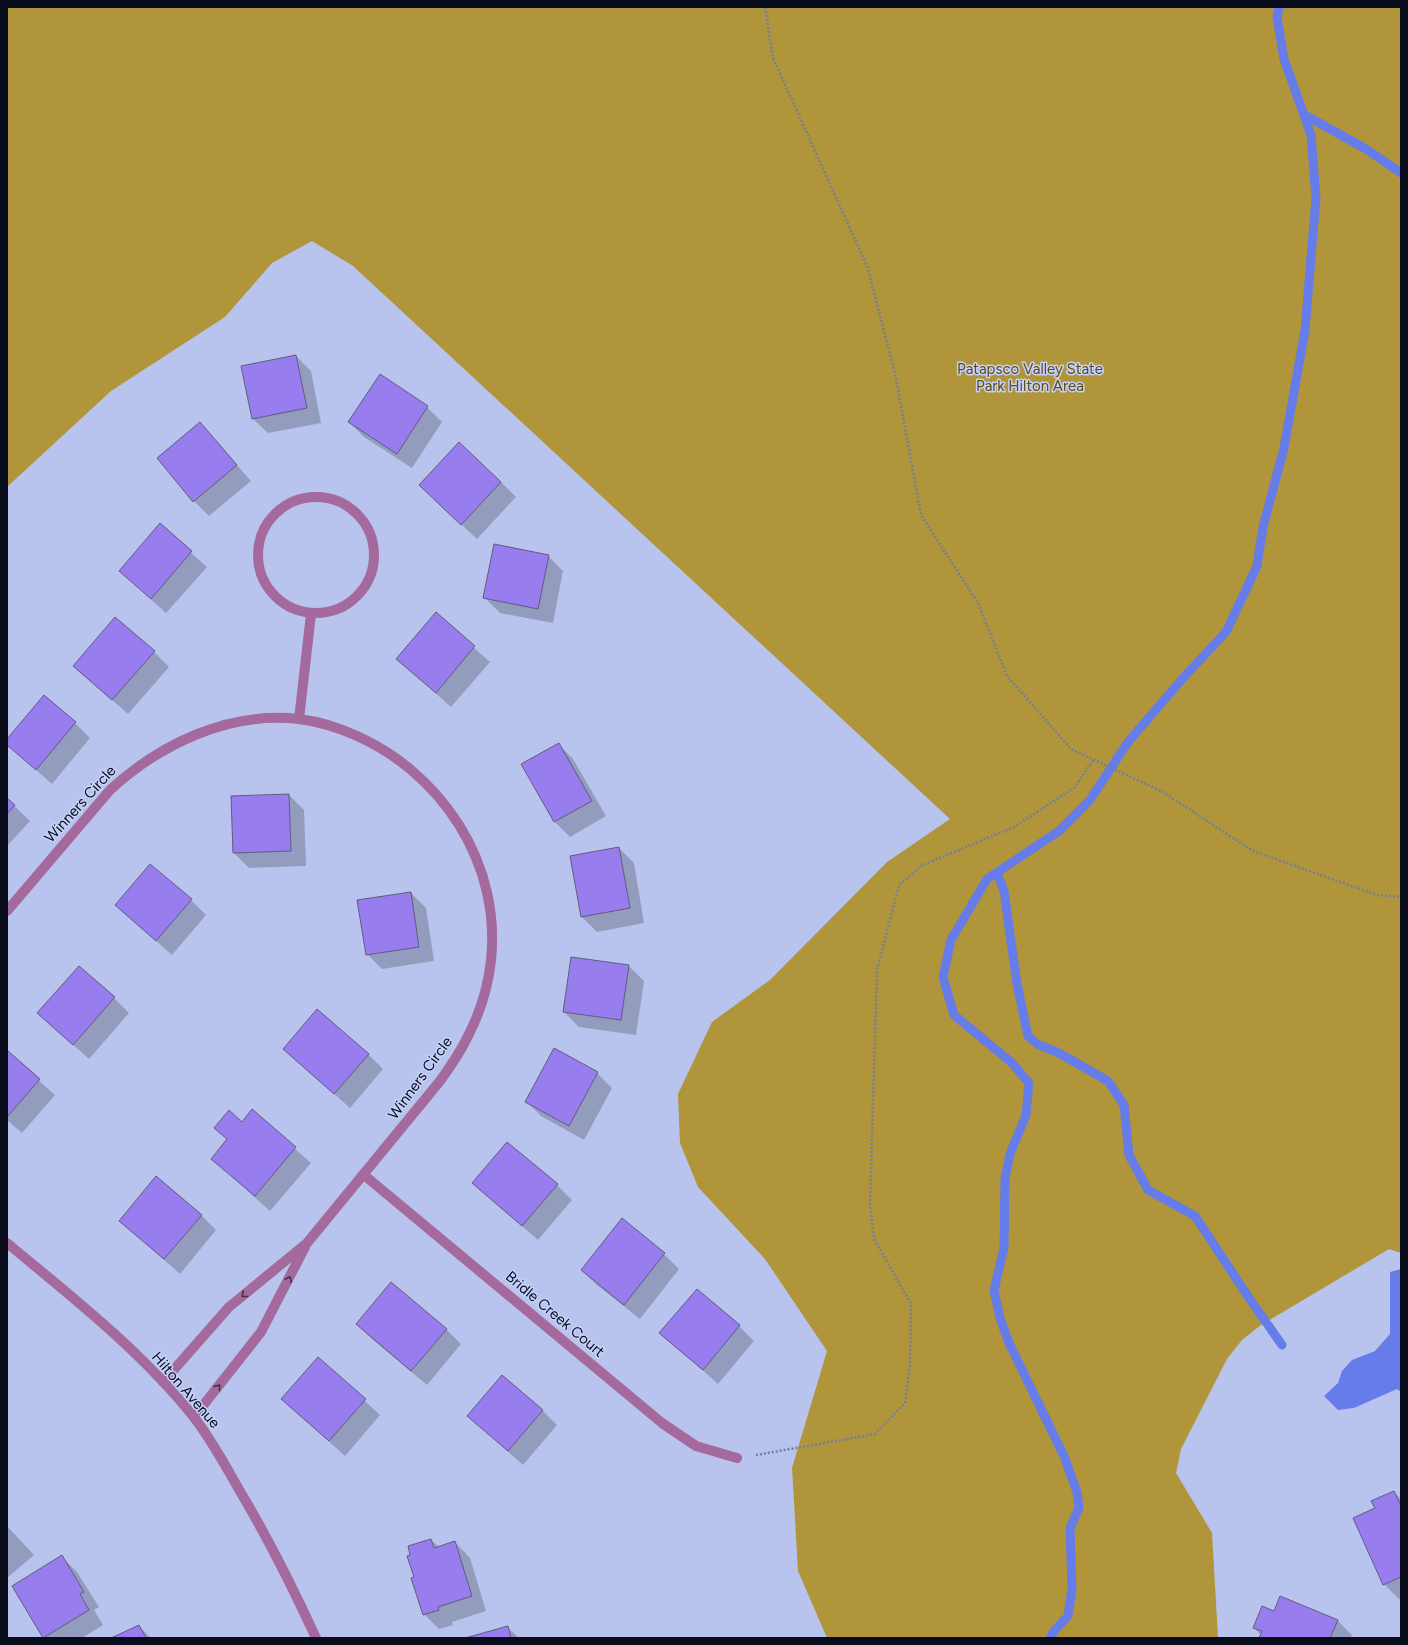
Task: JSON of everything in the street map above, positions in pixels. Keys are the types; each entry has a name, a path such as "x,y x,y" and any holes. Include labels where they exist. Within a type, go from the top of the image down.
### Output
{"street":[{"path":"302,498 322,498 345,505 364,522 372,541 374,561 368,580 363,589 350,603 331,612 311,614 292,609 280,601 270,591 260,570 259,546 263,532 270,519 285,506 302,498"},
{"path":"299,719 311,614"},
{"name":"Winners Circle","path":"7,911 110,790 129,772 150,757 197,734 222,726 273,719 299,719 327,725 353,734 378,747 401,762 423,780 442,800 459,822 483,872 489,900 492,927 488,975 480,1008 470,1034 456,1058 440,1081 307,1243 229,1307 163,1382"},
{"name":"Bridle Creek Court","path":"364,1175 662,1423 696,1446 737,1458"},
{"name":"Hilton Avenue","path":"7,1243 132,1350 194,1417 219,1454 260,1526 294,1590 316,1638"},
{"name":"Winners Circle","path":"194,1417 261,1332 307,1243"}],"path":[{"path":"765,7 773,58 866,266 895,373 921,515 978,602 1007,676 1071,749 1163,792 1253,851 1377,896 1401,896"},
{"path":"737,1458 875,1434 905,1403 910,1366 911,1304 874,1239 870,1203 877,970 899,885 923,865 1014,828 1074,788 1094,759"}],"green space":[{"name":"Patapsco Valley State Park Hilton Area","path":"7,7 1401,7 1401,1253 1389,1249 1261,1325 1242,1340 1227,1359 1181,1449 1176,1473 1212,1533 1218,1638 827,1638 798,1571 792,1468 827,1351 765,1259 698,1187 680,1143 678,1094 712,1022 770,980 887,862 950,819 353,266 312,241 272,263 225,317 111,391 7,487"}],"water":[{"path":"1401,1269 1401,1392 1397,1389 1354,1408 1338,1410 1324,1396 1338,1383 1342,1371 1352,1360 1375,1351 1390,1334 1390,1272"}],"building":[{"path":"296,355 307,408 252,419 241,366"},
{"path":"380,374 428,406 397,454 348,422"},
{"path":"200,422 237,465 193,502 157,458"},
{"path":"459,442 501,482 461,525 419,485"},
{"path":"160,523 192,551 151,599 119,571"},
{"path":"494,544 549,555 538,609 483,598"},
{"path":"436,612 475,646 436,693 396,659"},
{"path":"115,617 155,651 112,700 73,666"},
{"path":"44,695 76,722 36,770 7,745 7,739"},
{"path":"559,743 592,801 554,822 521,764"},
{"path":"289,794 291,851 233,853 231,796"},
{"path":"7,798 15,805 7,814"},
{"path":"619,847 630,908 581,917 570,856"},
{"path":"150,864 192,899 156,941 115,905"},
{"path":"411,892 419,947 366,955 357,900"},
{"path":"571,957 629,965 621,1020 563,1012"},
{"path":"79,966 115,997 73,1045 37,1013"},
{"path":"317,1009 369,1054 334,1094 283,1049"},
{"path":"554,1048 598,1072 569,1126 525,1102"},
{"path":"7,1050 40,1079 7,1117"},
{"path":"252,1109 296,1147 255,1196 211,1159 227,1139 214,1128 229,1110 242,1122"},
{"path":"507,1142 558,1184 522,1226 472,1183"},
{"path":"156,1176 202,1215 164,1259 119,1221"},
{"path":"622,1218 665,1253 624,1305 581,1270"},
{"path":"391,1282 447,1329 411,1371 356,1324"},
{"path":"697,1289 740,1325 703,1370 659,1333"},
{"path":"318,1357 366,1399 329,1441 281,1399"},
{"path":"502,1375 543,1410 508,1451 467,1416"},
{"path":"1394,1491 1401,1506 1401,1577 1383,1585 1353,1518 1375,1508 1371,1501"},
{"path":"431,1539 434,1548 455,1541 472,1596 438,1607 439,1610 423,1615 411,1578 414,1577 407,1556 410,1555 408,1546"},
{"path":"62,1555 84,1592 80,1594 89,1610 43,1638 12,1586"},
{"path":"1280,1596 1338,1620 1330,1638 1259,1638 1262,1631 1253,1628 1262,1606 1274,1611"},
{"path":"139,1625 146,1638 111,1638"},
{"path":"508,1626 511,1638 465,1638"}],"waterway":[{"path":"1050,1638 1054,1631 1068,1616 1072,1589 1070,1528 1079,1508 1077,1492 1064,1456 1009,1343 1000,1318 994,1290 1004,1248 1005,1178 1010,1154 1026,1115 1029,1083 1012,1063 954,1015 943,977 951,940 987,879 1059,831 1090,800 1128,742 1183,678 1226,632 1257,566 1263,527 1284,448 1305,330 1316,198 1311,135 1284,59 1277,17 1279,7"},
{"path":"1305,115 1366,149 1401,173"},
{"path":"997,873 1004,891 1017,984 1028,1036 1037,1044 1059,1053 1108,1081 1124,1105 1129,1155 1148,1190 1195,1216 1282,1345"}]}
